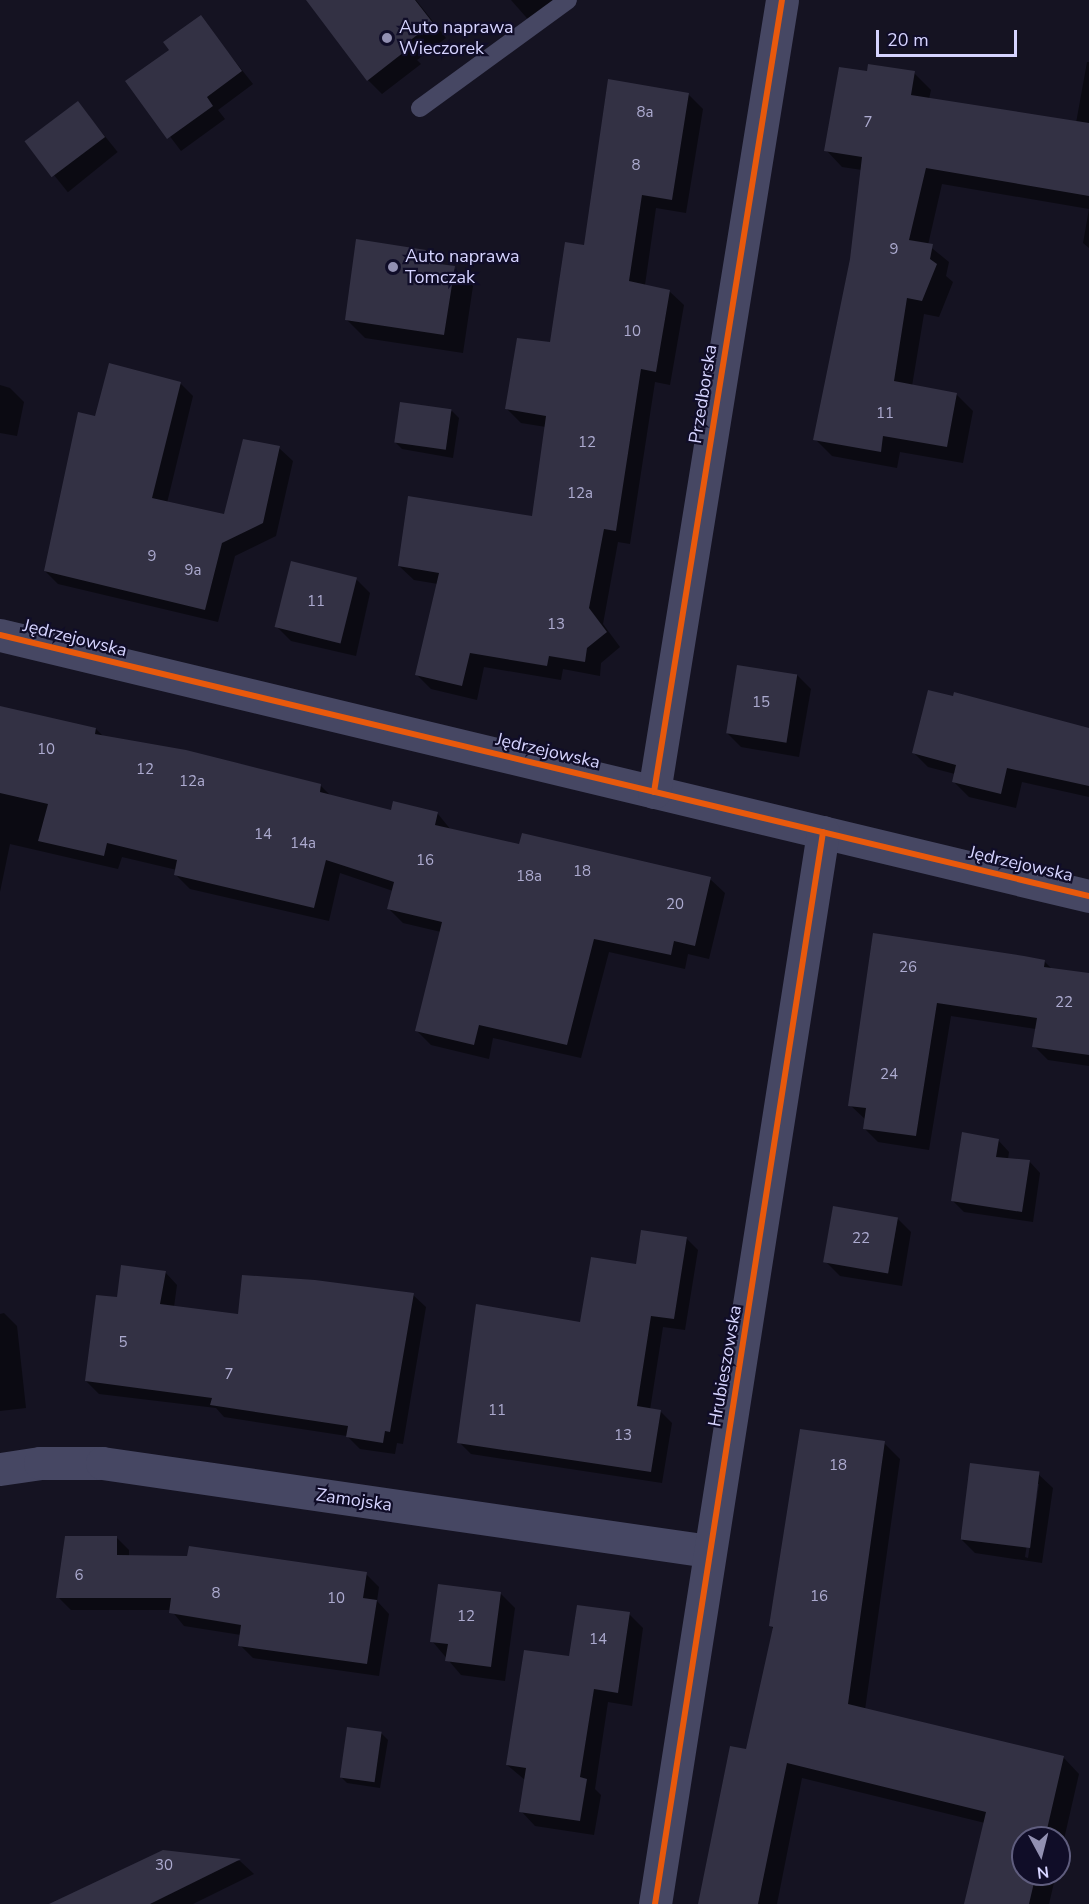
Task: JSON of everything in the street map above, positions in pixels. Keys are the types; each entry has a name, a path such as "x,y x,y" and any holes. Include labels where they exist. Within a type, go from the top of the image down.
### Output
{"street":[{"name":"Przedborska","path":"654,792 782,0"},
{"name":"Jędrzejowska","path":"0,635 1089,896"},
{"name":"Hrubieszowska","path":"655,1904 708,1551 823,832"},
{"name":"Zamojska","path":"0,1469 40,1463 102,1463 708,1551"}],"lane":[{"path":"420,108 568,0"}],"building":[{"path":"306,0 415,0 433,23 404,45 408,49 367,81"},
{"path":"201,15 242,71 207,97 213,106 167,139 125,81 169,50 163,42"},
{"path":"868,64 915,71 911,95 1089,123 1089,196 926,168 909,240 933,244 930,259 937,264 922,301 907,298 894,381 957,393 947,447 883,436 881,452 813,440 850,259 862,157 824,151 839,67 867,71"},
{"path":"608,79 689,93 672,200 642,195 629,281 670,290 656,372 641,369 616,531 604,529 589,608 607,632 587,648 585,662 549,656 547,666 470,653 462,686 415,675 439,573 398,566 408,496 532,516 546,416 505,409 517,338 550,342 565,242 584,245"},
{"path":"78,101 105,137 52,177 24,141"},
{"path":"356,239 426,250 424,262 455,266 444,335 345,320"},
{"path":"109,363 181,382 152,498 224,514 243,439 280,446 263,523 222,543 205,610 44,571 78,412 95,416"},
{"path":"400,402 451,409 446,450 394,443"},
{"path":"291,561 357,577 341,643 275,627"},
{"path":"737,665 797,675 786,743 726,733"},
{"path":"928,690 953,696 954,692 1089,728 1089,786 1007,768 1001,794 952,782 956,765 912,753"},
{"path":"0,706 96,728 95,734 186,750 321,784 320,792 391,810 393,801 438,812 435,825 519,844 522,833 711,877 695,946 674,941 671,955 594,939 567,1045 479,1025 474,1045 415,1031 442,922 387,909 394,882 326,860 314,908 174,875 177,860 107,843 104,856 38,841 48,804 0,793"},
{"path":"873,933 1024,956 1045,960 1044,967 1089,973 1089,1055 1032,1047 1037,1018 937,1003 916,1136 863,1129 866,1108 848,1106"},
{"path":"962,1132 999,1139 996,1157 1030,1160 1022,1212 951,1201"},
{"path":"833,1206 898,1217 888,1274 823,1262"},
{"path":"641,1230 687,1237 674,1319 651,1316 637,1406 661,1410 651,1472 457,1443 476,1304 580,1322 591,1257 636,1264"},
{"path":"121,1265 166,1271 160,1304 238,1314 242,1275 315,1280 414,1293 390,1432 385,1431 383,1443 346,1437 348,1426 210,1405 212,1398 85,1381 96,1295 117,1297"},
{"path":"800,1429 885,1441 848,1704 1064,1756 1048,1826 1011,1826 1011,1886 1033,1886 1029,1904 964,1904 986,1812 787,1763 758,1904 698,1904 730,1746 746,1749 773,1627 769,1626"},
{"path":"970,1463 1039,1472 1030,1548 961,1539"},
{"path":"65,1536 117,1536 117,1555 187,1556 189,1546 367,1572 363,1598 377,1600 367,1664 238,1646 241,1625 169,1613 171,1598 56,1598"},
{"path":"438,1584 501,1592 491,1667 445,1661 448,1644 430,1642"},
{"path":"577,1605 630,1612 618,1693 594,1689 580,1777 587,1779 580,1821 519,1812 526,1768 506,1765 524,1650 569,1656"},
{"path":"347,1727 382,1732 375,1782 340,1778"},
{"path":"163,1850 241,1859 150,1904 49,1904"}],"cycle path":[{"path":"654,792 782,0"},
{"path":"0,635 1089,896"},
{"path":"655,1904 823,832"}],"place":[{"name":"Auto naprawa Wieczorek","path":"387,38"},
{"name":"Auto naprawa Tomczak","path":"393,267"}]}
